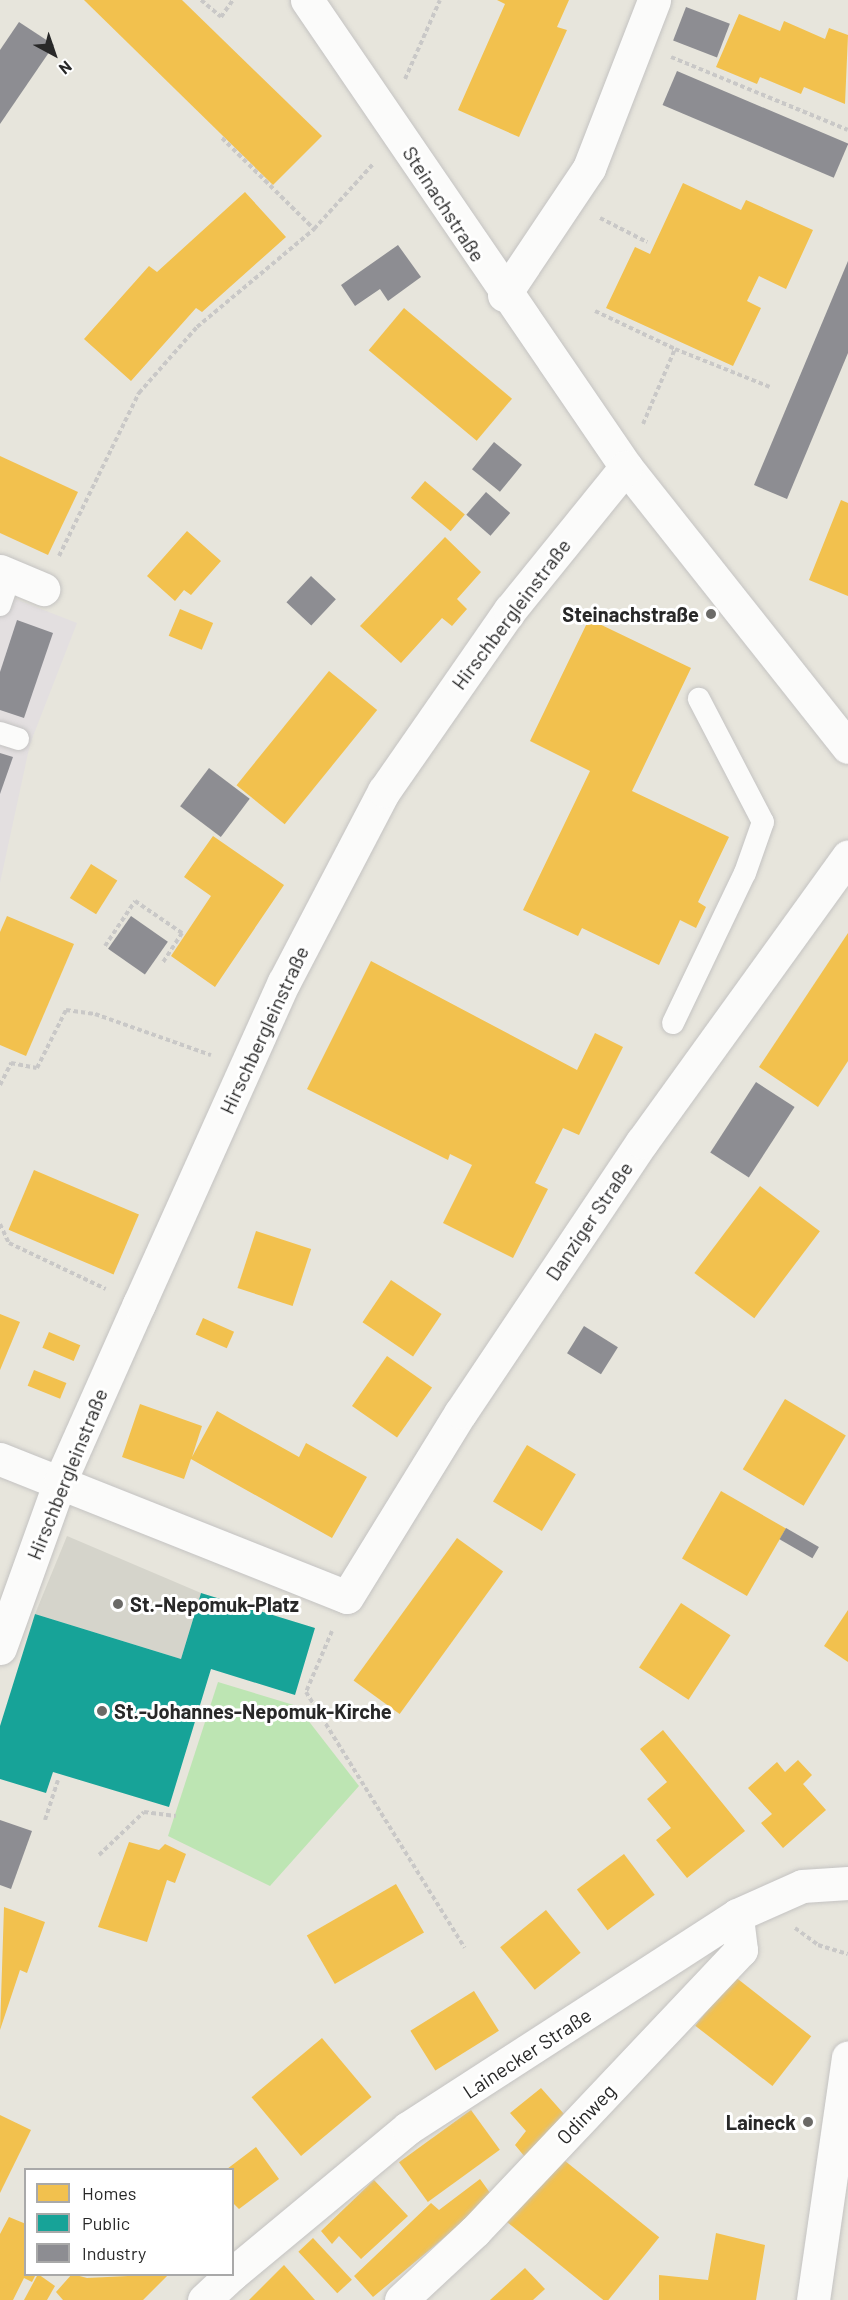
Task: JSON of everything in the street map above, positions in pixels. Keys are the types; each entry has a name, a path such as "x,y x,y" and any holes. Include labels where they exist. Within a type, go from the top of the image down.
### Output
{"street":[{"name":"Steinachstraße","path":"307,0 394,127 504,295 626,467 848,747"},
{"path":"504,295 589,168 654,0"},
{"name":"Hirschbergleinstraße","path":"0,1648 61,1479 139,1304 246,1067 384,791 510,610 626,467"},
{"path":"3,584 43,589"},
{"name":"Danziger Straße","path":"347,1597 461,1413 642,1142 848,856"},
{"path":"0,1459 61,1479 125,1510 347,1597"},
{"name":"Lainecker Straße","path":"234,2272 408,2128 751,1909 802,1886 848,1882"},
{"name":"Odinweg","path":"401,2300 475,2231 741,1950 751,1909"},
{"path":"813,2300 848,2058"},
{"name":"Lainecker Straße","path":"204,2300 230,2276"}],"lane":[{"path":"673,1023 745,873 763,822 699,699"}],"path":[{"path":"201,0 221,17 233,0"},
{"path":"43,589 139,393 197,327 314,229 394,127 440,0"},
{"path":"637,43 848,130"},
{"path":"222,138 314,229"},
{"path":"567,201 647,242"},
{"path":"595,311 675,349 770,387"},
{"path":"626,467 675,349"},
{"path":"105,946 135,901 182,933 162,964"},
{"path":"0,1085 11,1063 37,1068 66,1010 95,1014 246,1067"},
{"path":"0,1224 9,1243 139,1304"},
{"path":"347,1597 306,1692 465,1948"},
{"path":"45,1820 58,1780"},
{"path":"99,1855 144,1812 176,1816"},
{"path":"751,1909 818,1945 848,1954"}],"shaded area":[{"path":"0,593 77,623 30,744 0,883"},
{"name":"St.-Nepomuk-Platz","path":"67,1536 201,1593 181,1659 35,1614"}],"green space":[{"path":"218,1682 297,1706 359,1786 270,1886 168,1836"}],"building: Homes":[{"path":"84,0 182,0 322,136 273,185"},
{"path":"497,0 569,0 557,27 567,30 519,137 458,110 505,4"},
{"path":"739,14 780,31 784,21 825,39 829,28 848,35 845,104 804,87 801,94 760,77 757,84 716,67"},
{"path":"683,183 741,210 746,200 813,230 786,289 759,276 747,301 761,308 733,366 606,308 635,247 650,254"},
{"path":"245,192 286,237 202,312 196,308 131,381 84,339 149,266 157,272"},
{"path":"404,308 512,399 477,441 369,350"},
{"path":"0,456 78,492 48,555 0,533"},
{"path":"425,481 465,514 451,531 411,498"},
{"path":"841,500 848,503 848,596 809,580"},
{"path":"187,531 221,561 191,595 184,590 175,601 147,576"},
{"path":"445,537 481,572 457,599 467,609 452,626 442,618 401,663 360,626"},
{"path":"180,609 213,623 202,650 169,636"},
{"path":"589,619 691,668 632,791 729,837 698,902 706,907 696,928 680,920 659,965 582,928 578,936 523,910 590,771 530,741"},
{"path":"329,671 377,710 285,824 236,785"},
{"path":"213,836 284,885 215,987 171,956 211,896 184,877"},
{"path":"91,864 117,880 96,914 70,898"},
{"path":"7,916 74,944 26,1056 0,1045 0,932"},
{"path":"848,933 848,1061 818,1107 759,1067"},
{"path":"371,961 577,1070 595,1033 623,1047 579,1135 563,1128 535,1183 548,1189 513,1258 443,1223 472,1165 450,1154 448,1160 307,1089"},
{"path":"34,1170 139,1215 114,1274 9,1230"},
{"path":"760,1186 820,1231 754,1318 694,1273"},
{"path":"256,1231 311,1249 293,1306 237,1288"},
{"path":"391,1280 442,1314 413,1356 362,1322"},
{"path":"0,1314 20,1322 0,1370"},
{"path":"203,1318 234,1332 227,1348 196,1334"},
{"path":"49,1332 80,1345 74,1361 42,1348"},
{"path":"387,1356 432,1388 397,1438 352,1406"},
{"path":"34,1370 66,1383 60,1399 28,1386"},
{"path":"785,1399 846,1436 804,1506 743,1469"},
{"path":"140,1404 202,1426 192,1457 217,1411 299,1457 306,1443 367,1477 332,1538 191,1459 184,1479 122,1457"},
{"path":"527,1445 576,1474 542,1531 493,1502"},
{"path":"721,1491 786,1528 747,1596 682,1559"},
{"path":"457,1538 503,1572 400,1714 354,1680"},
{"path":"681,1603 730,1635 689,1700 639,1668"},
{"path":"848,1610 848,1662 824,1646"},
{"path":"663,1730 745,1831 687,1878 656,1840 671,1828 647,1799 667,1782 640,1749"},
{"path":"798,1760 812,1775 803,1784 826,1810 783,1848 761,1823 772,1814 748,1788 777,1762 785,1772"},
{"path":"129,1842 159,1850 165,1844 186,1854 175,1883 167,1880 147,1942 98,1927"},
{"path":"624,1854 655,1895 608,1930 577,1890"},
{"path":"396,1884 424,1932 335,1984 307,1936"},
{"path":"4,1907 45,1922 27,1973 20,1970 0,2030"},
{"path":"546,1910 581,1953 535,1990 500,1947"},
{"path":"734,1976 811,2036 772,2086 695,2026"},
{"path":"474,1991 499,2031 435,2071 410,2031"},
{"path":"322,2038 371,2097 301,2156 252,2097"},
{"path":"541,2088 564,2114 525,2157 515,2145 526,2131 510,2113"},
{"path":"471,2110 500,2150 428,2202 399,2162"},
{"path":"0,2115 31,2130 0,2193"},
{"path":"256,2147 279,2179 239,2209 234,2204 234,2168 228,2168"},
{"path":"559,2156 659,2237 608,2300 603,2300 506,2221"},
{"path":"480,2179 493,2197 373,2297 354,2276 431,2203 439,2210"},
{"path":"374,2180 408,2216 361,2259 339,2236 332,2244 321,2231"},
{"path":"9,2217 24,2223 24,2276 35,2276 32,2282 24,2278 13,2300 0,2300 0,2234"},
{"path":"716,2233 765,2245 756,2300 659,2300 659,2275 708,2280"},
{"path":"313,2238 352,2280 337,2293 298,2252"},
{"path":"284,2265 315,2300 249,2300"},
{"path":"525,2268 545,2289 533,2300 490,2300"},
{"path":"37,2276 41,2276 55,2286 47,2300 24,2300"},
{"path":"70,2276 87,2278 167,2276 143,2300 63,2300 56,2292"}],"building: Public":[{"name":"St.-Johannes-Nepomuk-Kirche","path":"201,1593 315,1628 295,1695 211,1669 169,1807 53,1772 46,1793 0,1779 0,1726 35,1614 181,1659"}],"building: Industry":[{"path":"686,7 730,24 717,57 673,41"},
{"path":"19,22 54,45 0,124 0,50"},
{"path":"677,71 848,144 834,178 663,105"},
{"path":"398,245 421,277 388,301 380,289 355,306 341,285"},
{"path":"848,261 848,353 787,499 754,485"},
{"path":"494,442 522,465 500,492 472,469"},
{"path":"486,492 510,513 490,536 466,515"},
{"path":"311,576 336,599 311,626 286,602"},
{"path":"17,620 53,633 24,718 0,710 0,672"},
{"path":"0,753 13,757 0,794"},
{"path":"209,768 250,799 221,837 180,806"},
{"path":"131,916 168,942 145,975 108,949"},
{"path":"756,1082 795,1107 749,1178 710,1152"},
{"path":"584,1326 618,1347 601,1374 567,1353"},
{"path":"786,1528 819,1547 812,1558 780,1539"},
{"path":"0,1820 32,1831 11,1889 0,1885"}],"place":[{"name":"Steinachstraße","path":"711,614"},
{"name":"St.-Nepomuk-Platz","path":"118,1604"},
{"name":"St.-Johannes-Nepomuk-Kirche","path":"102,1711"},
{"name":"Laineck","path":"808,2122"}]}
